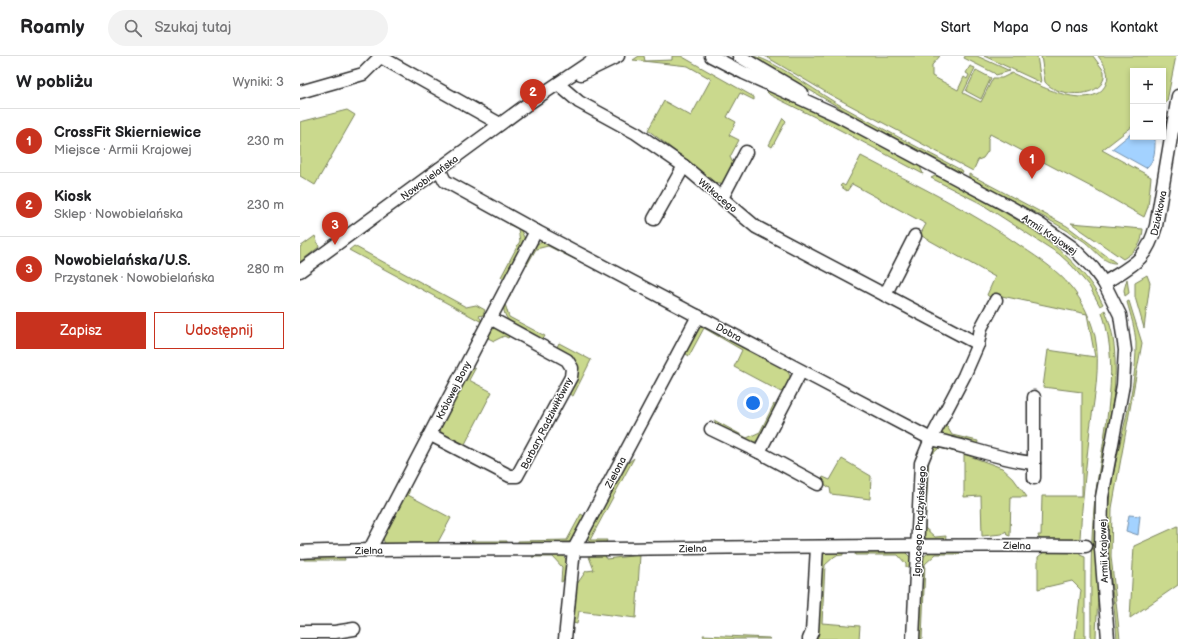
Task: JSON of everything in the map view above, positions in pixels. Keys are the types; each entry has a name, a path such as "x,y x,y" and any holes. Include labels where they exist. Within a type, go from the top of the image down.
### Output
{"street":[{"path":"300,92 364,74 380,56 500,124"},
{"name":"Nowobielańska","path":"300,271 500,124 599,56"},
{"name":"Nowobielańska","path":"558,84 618,56"},
{"name":"Armii Krajowej","path":"711,56 744,73 837,115"},
{"name":"Armii Krajowej","path":"738,56 783,81 837,115 1039,224 1082,256 1104,283 1120,315 1125,350 1123,385 1102,497 1101,549 1108,639"},
{"name":"Witkacego","path":"558,84 579,102 636,133 684,166 756,227 978,344"},
{"name":"Działkowa","path":"1104,283 1142,257 1150,246 1173,164 1178,96"},
{"path":"722,198 746,152"},
{"path":"654,219 684,166"},
{"name":"Dobra","path":"439,169 445,181 536,232 931,439 952,443 1016,461 1034,463"},
{"name":"Królowej Bony","path":"370,549 536,232"},
{"path":"885,295 915,236"},
{"name":"Ignacego Prądzyńskiego","path":"913,639 919,546 921,463 931,439 964,376 978,344 981,328 996,300"},
{"name":"Zielona","path":"565,639 574,549 698,316"},
{"name":"Barbary Radziwiłłówny","path":"431,435 510,476 517,476 571,377 572,368 567,360 490,318"},
{"path":"759,452 801,371"},
{"path":"1034,397 1034,478"},
{"path":"711,429 759,452 818,484"},
{"name":"Zielna","path":"300,552 370,549 1086,546"},
{"path":"809,639 812,632 817,547"},
{"path":"300,632 335,632 354,629"}],"green space":[{"path":"639,56 644,56 645,61 672,60 672,56 681,56 754,97 754,100 740,93 727,117 736,122 729,135 739,140 730,157 734,165 724,184 717,184 648,130 664,101 691,116 711,79 688,66 633,60"},
{"path":"751,56 769,62 884,130 963,171 962,173 861,120"},
{"path":"765,56 940,56 932,65 932,76 958,90 964,77 967,79 969,75 966,73 970,66 975,68 963,93 981,102 993,78 1002,78 1012,73 1061,94 1075,97 1088,97 1098,93 1106,84 1108,76 1106,69 1098,56 1176,56 1166,102 1166,68 1130,68 1130,128 1102,150 1151,177 1148,207 1144,217 1097,190 990,134 988,139 988,151 983,158 978,160 973,171 829,94"},
{"path":"965,56 977,56 1010,71 996,75 964,58"},
{"path":"984,56 1037,56 1041,82 1040,82"},
{"path":"1041,56 1093,56 1104,71 1103,80 1098,87 1090,91 1070,93 1060,91 1051,87 1045,82"},
{"path":"976,70 991,78 981,99 966,91"},
{"path":"763,88 860,134 920,166 923,174 825,122 770,95"},
{"path":"347,110 355,115 315,185 300,176 300,122"},
{"path":"783,118 786,121 772,147 769,145"},
{"path":"861,156 943,199 1003,234 1042,260 1066,281 1075,292 1089,316 1097,347 1097,371 1080,538 1078,541 1040,541 1038,535 1041,535 1042,496 1082,496 1082,392 1043,387 1048,350 1095,357 1087,314 997,295 991,298 987,295 995,277 920,235 926,224 852,184 847,191 840,186 842,184 845,186"},
{"path":"969,174 1067,226 1116,263 1111,263 1102,258 1082,240 1054,223 969,178"},
{"path":"935,176 944,178 953,183 1009,215 1046,239 1078,268 1092,285 1103,304 1100,306 1089,286 1072,266 1059,254 980,203 931,178"},
{"path":"1071,223 1143,229 1138,247 1123,259"},
{"path":"508,224 520,229 525,239 505,279 501,277 520,241 518,229"},
{"path":"315,236 319,247 300,262 300,247"},
{"path":"544,241 577,259 576,260 548,246 536,249 527,265 525,263 534,246"},
{"path":"354,246 466,307 476,305 485,310 483,315 479,316 482,321 349,250"},
{"path":"1147,275 1150,283 1144,328 1135,297 1135,282"},
{"path":"1127,279 1129,293 1125,296 1124,290"},
{"path":"508,293 511,295 505,304 509,317 545,336 542,341 518,328 507,318 504,311 504,303"},
{"path":"1129,301 1142,343 1112,508 1111,556 1120,639 1117,639 1109,560 1108,512 1114,470 1133,385 1136,343 1133,322 1127,302"},
{"path":"1105,310 1112,334 1115,359 1115,385 1095,515 1098,596 1096,639 1091,639 1091,574 1094,508 1105,434 1110,385 1108,336 1102,312"},
{"path":"493,326 510,335 508,338 504,336 494,341 486,337"},
{"path":"702,326 707,326 786,368 791,378 789,384 781,392 734,367 742,350 704,328 689,356 686,354 696,331"},
{"path":"559,343 591,360 573,396 567,393 575,378 576,369 557,347"},
{"path":"472,367 475,369 469,380 492,392 465,444 441,434 440,426"},
{"path":"970,377 946,425 952,435 978,441 977,447 944,438 940,430 967,378"},
{"path":"774,404 775,408 766,428 760,438 751,444 718,427 714,420 747,438 760,432"},
{"path":"937,446 966,451 967,455 1002,468 1013,478 1027,497 1011,497 1010,536 1007,535 1006,531 1002,534 982,536 981,496 964,497 964,454 939,448 929,457 925,528 935,537 946,536 945,542 928,542 922,531 925,469 930,450"},
{"path":"634,458 590,540 607,540 605,545 590,543 587,538 588,533 623,467"},
{"path":"842,459 871,476 870,499 831,494 830,488 821,482 823,477 830,480"},
{"path":"410,489 408,495 451,518 438,542 433,546 385,545 382,535 406,491"},
{"path":"581,514 586,517 575,538 570,542 518,543 518,541 567,540"},
{"path":"1178,526 1178,585 1130,618 1134,546"},
{"path":"471,541 507,541 507,544 484,545"},
{"path":"931,551 960,551 960,554 936,554 925,564 922,639 918,639 923,557"},
{"path":"856,552 905,552 911,558 911,567 906,567 906,564 898,555 855,555"},
{"path":"1044,552 1080,552 1080,555 1085,557 1085,639 1075,639 1081,590 1072,581 1038,589 1038,557"},
{"path":"560,553 566,559 568,564 563,581 561,582 562,567 553,557 532,557"},
{"path":"822,553 843,553 843,555 835,556 825,565 822,623 860,626 859,639 814,639"},
{"path":"588,554 605,554 606,559 640,555 636,618 579,611 577,624 573,623 577,584 586,571 594,570"},
{"path":"344,556 345,560 304,560 304,557"},
{"path":"703,635 769,638 770,639 705,639"}],"water":[{"path":"1130,134 1130,140 1155,140 1153,158 1146,168 1112,149"},
{"path":"1129,515 1140,516 1138,535 1126,531"}],"place":[{"name":"Kiosk","path":"533,112"},
{"name":"CrossFit Skierniewice","path":"1032,179"},
{"name":"Nowobielańska/U.S.","path":"335,245"}]}
